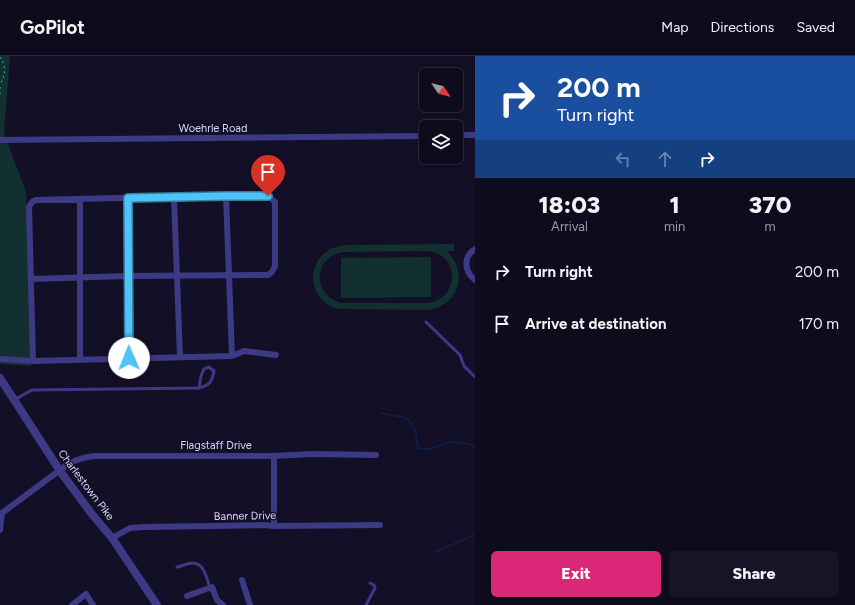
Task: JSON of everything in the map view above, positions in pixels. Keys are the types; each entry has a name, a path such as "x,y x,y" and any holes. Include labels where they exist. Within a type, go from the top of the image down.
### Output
{"street":[{"path":"463,135 475,135"},
{"name":"Woehrle Road","path":"0,140 419,136"},
{"path":"226,196 232,356"},
{"path":"31,279 128,276 268,275 272,272 275,266 275,202 268,196 34,200 29,207 33,360"},
{"path":"174,197 180,357"},
{"path":"128,198 129,358"},
{"path":"80,199 80,359"},
{"path":"475,249 473,249 466,262 466,267 470,276 475,280"},
{"path":"0,360 232,356 244,351 276,355"},
{"name":"Charlestown Pike","path":"0,378 60,471 112,538 157,605"},
{"name":"Flagstaff Drive","path":"1,512 75,460 85,457 274,456 311,454 376,455"},
{"path":"274,456 274,526"},
{"path":"0,530 1,512"},
{"name":"Banner Drive","path":"112,538 130,528 144,527 380,525"},
{"path":"242,580 250,605"},
{"path":"187,596 212,587 217,600 223,605"},
{"path":"72,605 86,594 93,605"}],"lane":[{"path":"426,322 460,355 464,366 475,377"},
{"path":"14,400 32,390 199,388 206,386 212,379 214,371 210,367 204,369 199,388"},
{"path":"177,567 194,563 199,565 203,568 210,588"},
{"path":"366,605 375,588 374,585 370,583"}],"path":[{"path":"0,57 5,68 5,74 0,84"},
{"path":"0,87 0,94"}],"green space":[{"path":"0,56 10,56 4,133 26,192 31,366 0,364"},
{"path":"454,244 454,251 447,251 454,260 458,269 459,278 457,287 447,302 438,307 427,310 339,309 327,304 318,295 314,285 313,274 316,264 323,255 333,248 346,245","holes":["426,251 437,253 445,259 450,267 452,276 451,285 446,293 438,300 427,303 341,303 331,298 324,292 321,283 320,275 322,267 327,260 335,254 346,252"]},
{"path":"431,257 431,297 341,298 341,258"}],"waterway":[{"path":"380,413 407,418 415,429 418,448 430,449 451,442 470,444 475,448"},
{"path":"435,552 475,535"}],"route":[{"path":"129,358 128,198 268,196"}]}
